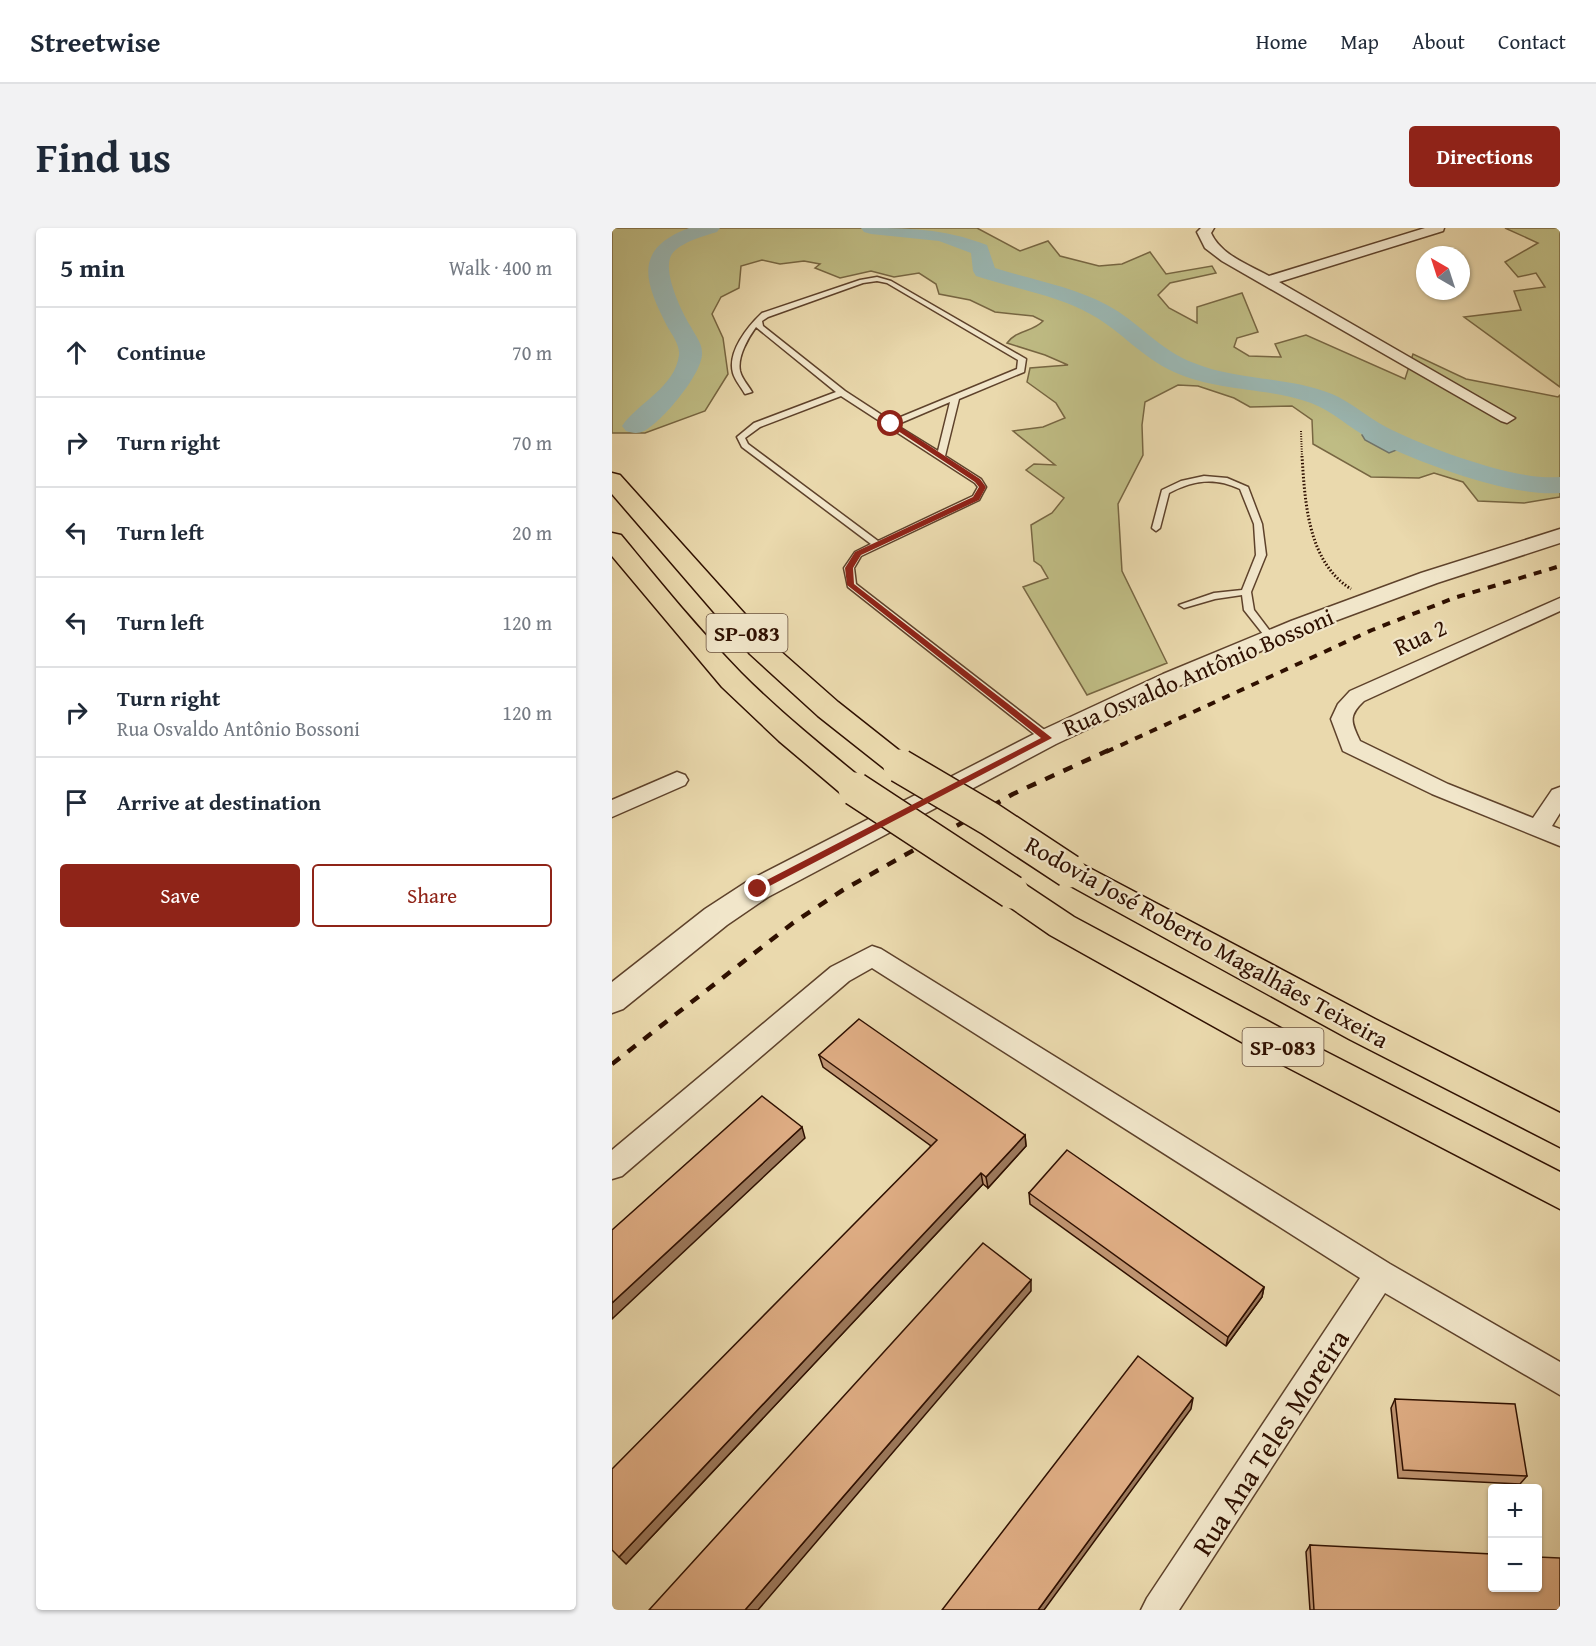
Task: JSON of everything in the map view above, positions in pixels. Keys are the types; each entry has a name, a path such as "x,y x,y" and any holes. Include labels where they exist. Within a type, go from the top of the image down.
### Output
{"highway":[{"name":"Rodovia José Roberto Magalhães Teixeira","path":"612,480 760,648 828,709 900,766 990,819 1069,871 1312,1003 1560,1131"},
{"name":"Rodovia José Roberto Magalhães Teixeira","path":"612,540 676,618 750,698 797,743 855,789 1062,926 1272,1041 1560,1191"}],"street":[{"path":"1208,228 1204,232 1210,245 1266,282 1507,418"},
{"path":"1266,282 1438,228"},
{"name":"Rua Osvaldo Antônio Bossoni","path":"612,1000 716,917 758,889 1047,738 1270,637 1493,556 1560,536"},
{"name":"Rua 2","path":"1538,829 1440,789 1351,746 1341,714 1344,706 1357,696 1560,604"},
{"path":"612,809 677,780"},
{"path":"1560,795 1538,829 1560,838"},
{"path":"612,1167 840,974 872,956 1380,1274 1560,1379"},
{"name":"Rua Ana Teles Moreira","path":"1159,1610 1380,1274"}],"lane":[{"path":"748,392 736,372 737,361 749,329 758,321 765,315 862,281 877,279 889,282 1022,359 1021,370 891,424"},
{"path":"758,321 760,327 842,393 978,481 982,487 976,498 858,554 849,568 851,585 1047,738"},
{"path":"842,393 757,425 741,437 745,444 876,544"},
{"path":"941,456 955,397"},
{"path":"1156,528 1165,492 1177,484 1211,477 1228,479 1244,487 1258,524 1260,555 1246,592 1249,610 1270,637"},
{"path":"1184,604 1246,592"}],"path":[{"path":"1301,431 1310,512 1315,539 1322,558 1337,579 1365,601"}],"shaded area":[{"path":"612,228 977,228 1020,251 1048,241 1060,256 1099,266 1122,264 1150,252 1166,274 1212,266 1216,273 1170,283 1158,295 1169,308 1197,323 1197,307 1242,293 1258,332 1237,338 1234,347 1249,356 1281,357 1275,344 1306,335 1405,379 1413,354 1466,379 1558,397 1560,395 1560,497 1524,503 1478,501 1463,482 1434,473 1419,478 1371,477 1313,444 1312,420 1292,406 1250,407 1234,398 1198,386 1178,385 1145,402 1142,425 1143,455 1118,504 1122,571 1167,663 1087,695 1023,587 1048,578 1041,566 1034,561 1031,525 1052,513 1064,498 1026,470 1034,464 1055,465 1013,431 1043,427 1065,418 1056,403 1027,382 1030,368 1068,365 1007,343 1015,336 1043,321 1033,316 995,312 970,300 939,294 936,284 919,273 894,277 871,271 840,278 815,268 820,264 804,261 780,264 762,260 741,266 739,288 721,297 712,314 723,338 728,374 705,411 645,433 612,433"},
{"path":"1505,228 1560,228 1560,387 1464,317 1521,310 1514,291 1545,287 1536,273 1518,277 1505,262 1538,243"}],"water":[{"path":"1365,430 1399,449 1389,453 1365,440 1362,435"}],"building":[{"path":"859,1019 1025,1135 986,1177 981,1173 619,1557 612,1550 612,1469 937,1140 819,1055"},
{"path":"762,1096 802,1127 612,1303 612,1230"},
{"path":"1067,1150 1264,1287 1228,1337 1029,1193"},
{"path":"983,1243 1031,1280 745,1610 649,1610"},
{"path":"1138,1356 1193,1398 1038,1610 942,1610"},
{"path":"1395,1399 1515,1404 1527,1476 1403,1470"},
{"path":"1310,1545 1488,1554 1488,1592 1542,1592 1542,1557 1560,1558 1560,1610 1314,1610"}],"waterway":[{"path":"635,426 677,383 689,363 691,354 689,344 671,312 663,289 658,267 660,257 664,250 673,243 710,228"},
{"path":"871,228 939,235 980,249 984,271 1069,297 1096,308 1156,352 1182,367 1216,378 1286,389 1320,398 1378,433 1442,459 1523,483 1545,486 1560,485"}],"railway":[{"path":"1106,752 1372,630 1454,598 1560,566"},
{"path":"612,1064 793,923 843,890 1013,794 1109,750"}],"route":[{"path":"758,889 1047,738 851,585 849,568 858,554 976,498 982,487 978,481 891,424"}]}
